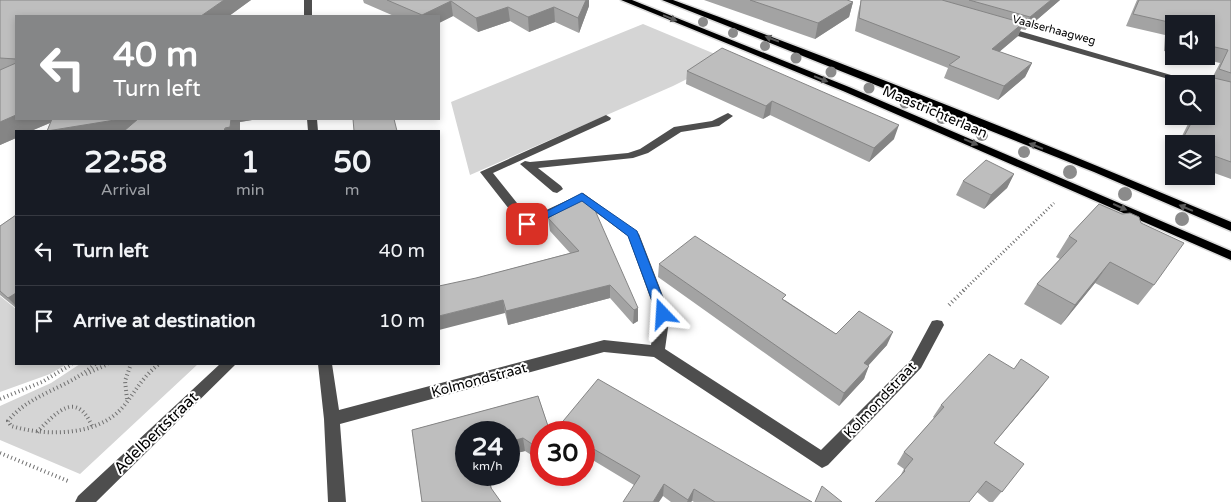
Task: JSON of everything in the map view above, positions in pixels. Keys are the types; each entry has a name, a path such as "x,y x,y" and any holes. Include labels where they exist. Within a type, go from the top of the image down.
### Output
{"main road":[{"name":"Maastrichterlaan","path":"625,0 846,89 1231,256"},
{"name":"Maastrichterlaan","path":"666,0 779,42 1231,227"}],"street":[{"path":"308,0 308,15"},
{"name":"Vaalserhaagweg","path":"996,27 1165,75"},
{"path":"528,166 629,156 644,151 678,128 716,124 728,116"},
{"path":"606,118 486,172 527,224 582,197 633,234 663,314 657,351"},
{"path":"517,158 557,188"},
{"name":"Kolmondstraat","path":"332,420 604,346 657,351 822,460 916,364 938,325"},
{"name":"Adelbertstraat","path":"89,497 228,365"},
{"path":"325,365 332,420 337,502"}],"path":[{"path":"938,325 949,305 1058,198"},
{"path":"0,400 42,382 70,365"},
{"path":"83,375 94,365"},
{"path":"106,365 30,400 11,415 8,421 11,426 36,432 60,432 92,426 110,418 128,400 138,383 158,365"},
{"path":"128,400 124,382 126,372 130,365"},
{"path":"36,432 59,413 74,406 80,407 84,411 92,426"},
{"path":"0,453 89,497"}],"shaded area":[{"path":"643,24 727,59 673,86 470,175 451,102"},
{"path":"0,296 15,308 15,365 65,365 50,374 0,392"},
{"path":"78,365 197,365 80,474 0,440 0,406 51,383"}],"building":[{"path":"0,0 224,0 202,15 15,15 15,59 0,58"},
{"path":"387,0 586,0 578,18 554,7 528,17 508,7 476,18 451,1 422,15"},
{"path":"750,0 847,0 853,2 818,23"},
{"path":"861,0 942,0 1023,23 992,49 1032,63 1004,86 949,65 960,57 859,18"},
{"path":"969,0 1051,0 1030,17"},
{"path":"1139,0 1231,0 1231,73 1219,69 1228,50 1215,47 1215,15 1165,15 1165,21 1133,14"},
{"path":"722,48 899,125 874,148 772,101 766,106 687,71"},
{"path":"15,63 15,115 0,122 0,70"},
{"path":"1215,78 1231,82 1231,162 1215,156 1215,135 1185,135 1190,125 1215,125"},
{"path":"52,120 115,120 53,130 47,130"},
{"path":"137,120 231,120 230,127 224,130 125,130"},
{"path":"353,120 394,120 397,130 354,130"},
{"path":"986,160 1014,174 991,195 963,181"},
{"path":"582,199 594,208 638,308 634,310 610,285 506,311 503,300 440,316 440,286 579,251 548,218"},
{"path":"1099,204 1122,214 1130,213 1139,217 1141,223 1184,243 1154,285 1110,262 1075,305 1037,284 1077,241 1069,236"},
{"path":"15,216 15,294 8,298 0,291 0,226"},
{"path":"695,236 786,295 782,299 836,334 859,311 893,332 864,363 869,366 844,393 659,264"},
{"path":"989,354 1014,369 1021,359 1049,377 994,443 1024,464 1002,492 986,481 969,502 875,502 905,471 913,459 904,452 944,407 941,405"},
{"path":"598,379 812,502 715,502 694,489 688,500 664,484 653,502 623,502 640,476 595,450 595,421 563,421"},
{"path":"538,396 546,421 530,421 530,443 523,438 520,439 520,421 455,421 455,486 491,486 501,502 422,502 412,430"},
{"path":"822,486 842,502 815,502"}],"route":[{"path":"527,224 582,197 633,234 663,314"}]}
